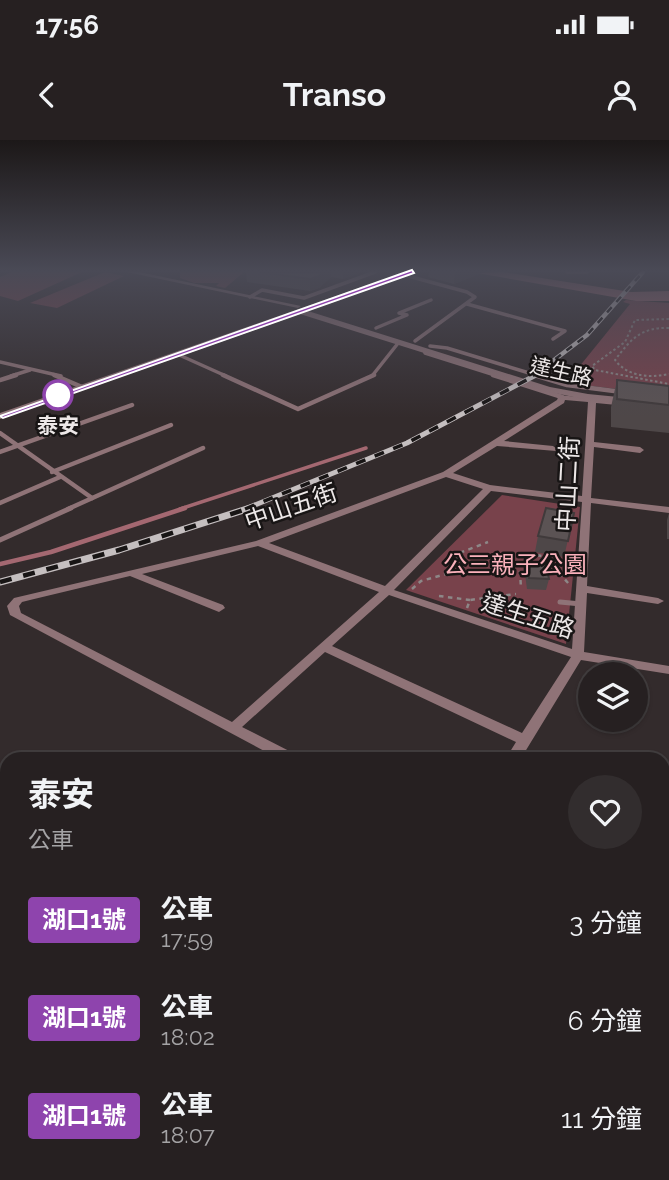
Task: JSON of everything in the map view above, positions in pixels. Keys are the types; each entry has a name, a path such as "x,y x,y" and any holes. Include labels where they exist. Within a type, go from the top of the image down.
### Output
{"street":[{"path":"0,415 77,385 265,321"},
{"name":"達生路","path":"334,321 427,348 548,390 669,405"},
{"name":"達生路","path":"353,321 415,341 427,348"},
{"path":"0,410 177,354 188,347"},
{"name":"達生路","path":"562,397 669,405"},
{"name":"中山五街","path":"233,728 16,615 13,606 18,600 27,597 258,543 446,474 561,401 562,397"},
{"name":"中山二街","path":"517,752 578,655 592,444 592,401"},
{"path":"496,443 553,449"},
{"path":"592,444 640,450"},
{"path":"446,474 489,488 669,510"},
{"path":"279,752 233,728 387,591 489,488"},
{"name":"達生五路","path":"258,543 387,591 578,655 669,670"},
{"path":"131,573 219,608"},
{"path":"582,589 658,601"},
{"path":"324,647 524,740"}],"lane":[{"path":"376,328 394,321"},
{"path":"415,341 444,321"},
{"path":"527,321 565,331 553,339"},
{"path":"177,354 299,409 372,377 400,342"},
{"path":"562,397 425,353 427,348 447,348 568,385 630,393"},
{"path":"0,362 60,376 77,385"},
{"path":"0,380 32,369"},
{"path":"0,452 132,404"},
{"path":"52,472 171,425"},
{"path":"0,433 92,498"},
{"path":"0,540 203,448"},
{"path":"0,503 60,477"},
{"path":"560,602 581,604"}],"path":[{"path":"635,321 634,328 615,360 623,369 646,376 669,374"},
{"path":"669,328 644,328 625,345 592,366 595,370 669,384"},
{"path":"410,592 421,581 446,574 454,556 474,545 488,542"},
{"path":"537,555 584,565"},
{"path":"520,571 521,589"},
{"path":"433,596 470,600 516,594"},
{"path":"466,611 470,600"}],"green space":[{"path":"617,321 669,321 669,395 566,383"},
{"name":"公三親子公園","path":"502,495 580,507 566,644 406,590"}],"building":[{"path":"617,380 669,386 669,405 617,399"},
{"path":"546,508 574,513 568,541 538,536"},
{"path":"527,563 546,564 549,579 529,578"}],"waterway":[{"path":"180,509 366,448"},
{"path":"0,564 51,552 185,508"}],"railway":[{"path":"533,376 587,335 600,321"},
{"path":"245,509 407,443 536,375"},
{"path":"0,582 119,550 250,508"}],"bus line":[{"name":"湖口1號","path":"0,416 273,321"}],"place":[{"name":"泰安","path":"58,395"}]}
